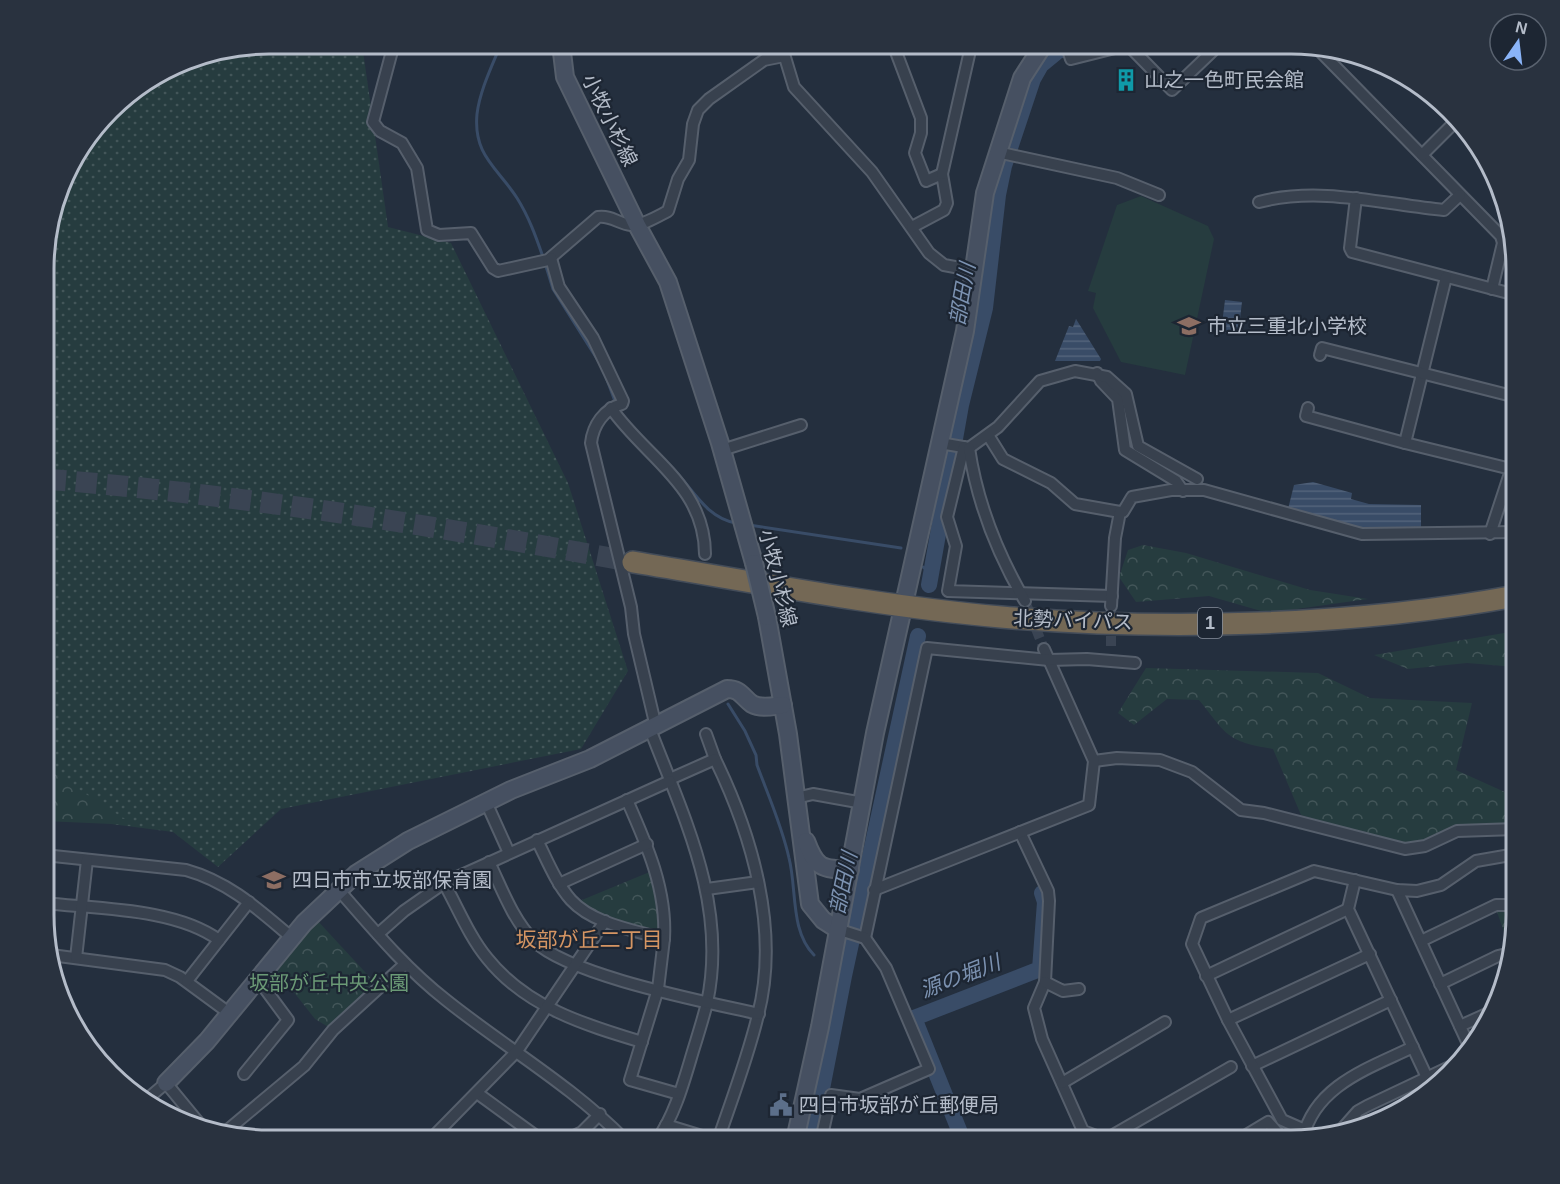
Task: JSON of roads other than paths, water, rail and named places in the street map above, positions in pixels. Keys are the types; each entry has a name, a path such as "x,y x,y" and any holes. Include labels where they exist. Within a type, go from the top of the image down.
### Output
{"highway":[{"name":"北勢バイパス","path":"633,562 903,606 1002,617 1186,623 1353,617 1506,597"}],"street":[{"path":"391,54 373,122 380,132 391,135 402,143 417,168 428,230 439,235 471,233 493,268 498,271 546,260 598,217 604,216 630,225 637,225 668,211 678,179 689,160 695,116 704,103 764,60 784,56 794,87 872,172 937,261 976,271"},
{"name":"小牧小杉線","path":"562,54 565,77 637,225 668,282 722,450 767,617 783,705 810,904 823,921 842,931"},
{"path":"897,54 921,118 921,133 915,153 926,181 942,174"},
{"path":"912,227 944,210 946,203 942,174 969,54"},
{"path":"797,1130 842,931 849,870 875,733 903,606 943,444 976,271 985,193 1026,69 1037,54"},
{"path":"1068,54 1071,59 1089,54"},
{"path":"1137,54 1172,90 1210,54"},
{"path":"1335,58 1422,155 1501,236 1503,243 1492,289"},
{"path":"1422,155 1452,126"},
{"path":"1000,153 1117,178 1159,195"},
{"path":"1259,202 1284,196 1356,198 1444,210 1460,195"},
{"path":"1356,198 1352,252 1506,292"},
{"path":"546,260 556,281 609,366 615,406 627,430 677,478 702,525 705,554"},
{"path":"1405,442 1446,277"},
{"path":"1320,355 1322,348 1506,394"},
{"path":"943,444 965,447 988,435 1040,381 1065,372 1097,373 1107,377 1126,394 1138,446 1197,479"},
{"path":"1097,373 1101,381 1118,399 1125,450 1176,481 1183,491"},
{"path":"615,406 594,425 591,443 631,607 634,634 653,728 670,780 693,837 707,889 712,962 707,1002 679,1094 663,1130"},
{"path":"1308,408 1306,416 1506,468"},
{"path":"722,450 801,425"},
{"path":"988,435 1003,459 1051,483 1075,504 1123,512 1132,497 1171,490 1204,490 1362,534 1506,533"},
{"path":"965,447 980,503 1022,596"},
{"path":"965,447 947,517 956,546 948,591 1062,596 1112,601 1120,512"},
{"path":"1490,534 1506,484"},
{"path":"861,937 874,890 927,648 1049,660 1087,659 1136,663"},
{"path":"874,890 1089,805 1094,761 1044,649"},
{"path":"1111,662 1112,650"},
{"path":"152,1095 195,1054 291,937 338,889 391,851 486,802 590,759 722,691 738,690 752,704 759,706 783,705"},
{"path":"705,734 745,830 758,882 764,950 759,1014 720,1130"},
{"path":"1094,761 1117,758 1160,760 1192,772 1241,810 1264,813 1399,848 1425,846 1458,831 1506,829"},
{"path":"378,934 412,904 444,883 715,759"},
{"path":"796,798 813,794 863,804"},
{"path":"627,800 646,844 661,897 664,939 658,989 630,1080 679,1094"},
{"path":"486,802 509,853"},
{"path":"798,820 812,857 819,866 849,870"},
{"path":"1020,832 1047,891 1049,916 1045,982 1034,1008 1042,1039 1083,1130"},
{"path":"537,840 559,884 580,908 605,921 664,939"},
{"path":"559,884 646,844"},
{"path":"54,856 186,870 219,882 249,902 291,937"},
{"path":"1298,1130 1282,1120 1206,976 1192,944 1201,918 1314,871 1396,890 1417,891 1435,888 1448,882 1476,861 1506,856"},
{"path":"76,958 87,860"},
{"path":"489,862 514,914 528,935 544,950 575,965 658,989 759,1014"},
{"path":"1355,880 1348,909 1428,1081"},
{"path":"707,889 758,882"},
{"path":"444,883 489,960 519,988 561,1015 642,1042"},
{"path":"338,889 405,964 466,1016 517,1051 600,1114 615,1130"},
{"path":"1396,890 1466,1040"},
{"path":"187,981 249,902"},
{"path":"54,904 178,919 201,927 219,940"},
{"path":"1421,941 1496,905 1506,905"},
{"path":"1206,976 1348,909"},
{"path":"440,1130 517,1051 605,921"},
{"path":"823,1130 831,1095 860,1099 929,1069 886,968 861,937 842,931"},
{"path":"1228,1020 1370,954"},
{"path":"1440,984 1502,955"},
{"path":"58,956 153,968 173,973 229,1013"},
{"path":"232,1127 300,1071 333,1030 405,964"},
{"path":"244,1074 288,1020 257,978"},
{"path":"1045,982 1063,990 1079,989"},
{"path":"1252,1065 1391,1000"},
{"path":"1460,1026 1480,1017"},
{"path":"1062,1083 1165,1022"},
{"path":"1306,1130 1315,1110 1332,1090 1349,1078 1413,1047"},
{"path":"1124,1130 1231,1067"},
{"path":"166,1083 194,1117"},
{"path":"1348,1122 1358,1111 1425,1084"},
{"path":"477,1093 525,1130"},
{"path":"584,1130 600,1114"},
{"path":"1255,1130 1268,1122 1275,1130"},
{"path":"666,1125 683,1130"}],"water":[{"path":"1225,300 1242,302 1238,335 1221,332"},
{"path":"1076,319 1101,359 1100,361 1055,361 1069,326 1073,327"},
{"path":"1313,482 1352,493 1351,499 1369,504 1421,505 1421,529 1364,529 1288,509 1294,485"}],"waterway":[{"path":"497,54 481,96 477,114 479,141 488,160 521,205 543,257"},
{"name":"部田川","path":"929,585 961,405 985,308 998,195 1004,166 1033,79 1041,65 1054,54"},
{"path":"545,263 553,289 599,362"},
{"path":"606,377 616,404"},
{"path":"667,463 706,507 725,520 736,523"},
{"path":"749,525 901,548"},
{"path":"923,567 931,573"},
{"name":"部田川","path":"814,1130 844,976 918,636"},
{"path":"728,704 745,731 756,755 757,765 779,822 791,870 801,934 814,955"},
{"name":"源の堀川","path":"959,1130 914,1018 1040,969 1045,902 1042,893"}],"tunnel":[{"path":"54,480 193,494 340,513 633,562"},
{"path":"1025,601 1044,649"},
{"path":"1111,606 1111,650"}],"place":[{"name":"山之一色町民会館","path":"1126,80"},
{"name":"市立三重北小学校","path":"1189,326"},
{"name":"四日市市立坂部保育園","path":"274,880"},
{"name":"四日市坂部が丘郵便局","path":"781,1105"}],"district":[{"name":"坂部が丘二丁目","path":"589,939"}],"park label":[{"name":"坂部が丘中央公園","path":"329,983"}]}
